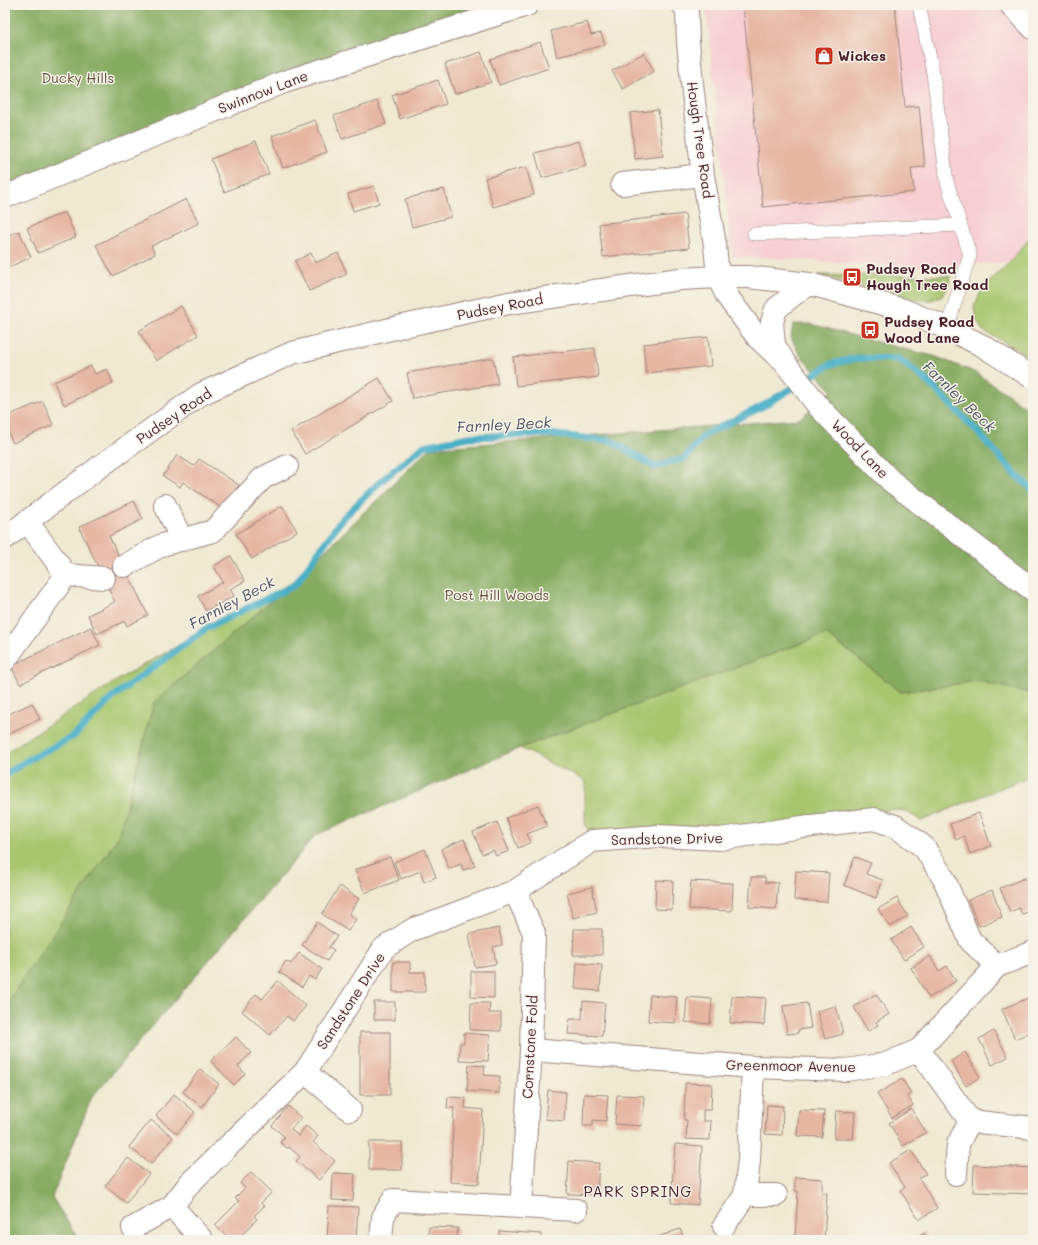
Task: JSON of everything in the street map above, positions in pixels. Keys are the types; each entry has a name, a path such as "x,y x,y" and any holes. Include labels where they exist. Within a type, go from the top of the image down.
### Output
{"main road":[{"name":"Swinnow Lane","path":"5,197 284,82 527,5"},
{"name":"Hough Tree Road","path":"683,5 687,10 688,42 703,175 716,245 718,277"},
{"path":"1011,5 1033,28"},
{"path":"622,184 703,175"},
{"name":"Wood Lane","path":"718,277 727,296 758,338 785,362 819,407 891,481 1033,590"},
{"name":"Pudsey Road","path":"5,538 201,394 292,353 399,327 509,303 680,279 748,277 810,284 901,309 947,328 983,346 1033,378"},
{"path":"785,362 774,345 772,322 776,309 793,295 810,284"},
{"path":"124,566 162,545 213,531 263,478 286,466"},
{"path":"165,505 182,540"},
{"path":"27,521 66,575 104,578"},
{"path":"5,660 66,575"},
{"name":"Sandstone Drive","path":"133,1228 172,1206 190,1183 305,1072 384,948 412,930 515,891 592,841 658,836 720,839 802,827 874,819 895,826 924,847 944,879 970,940 997,966"},
{"name":"Cornstone Fold","path":"515,891 534,933 531,1050 521,1207"},
{"name":"Greenmoor Avenue","path":"531,1050 752,1067 846,1070 886,1064 919,1050 997,966 1033,952"},
{"path":"919,1050 970,1121 1033,1128"},
{"path":"724,1226 745,1195 749,1160 752,1067"},
{"path":"305,1072 350,1110"},
{"path":"956,1174 958,1144 970,1121"},
{"path":"745,1195 776,1195"},
{"path":"382,1240 383,1217 393,1200 576,1210"},
{"path":"172,1206 202,1240"}],"lane":[{"path":"919,5 933,73 946,182 970,255 947,328"},
{"path":"754,234 960,225"}],"shaded area":[{"path":"706,5 1011,5 1033,28 1033,234 1010,262 919,267 732,256"}],"green space":[{"name":"Ducky Hills","path":"5,5 485,5 283,75 5,185"},
{"path":"1033,234 1033,360 1003,341 983,331 976,320 974,307 982,289 1010,262"},
{"path":"819,275 950,276 948,285 942,295 931,300 924,300 909,299"},
{"name":"Post Hill Woods","path":"793,324 811,324 934,356 974,372 1033,413 1033,694 977,681 901,692 826,634 520,748 316,835 92,1097 52,1197 79,1240 5,1240 5,1006 118,837 154,702 293,582 430,448 799,419 832,391 800,355 791,338"},
{"path":"293,582 154,702 118,837 5,1006 5,753 127,674"},
{"path":"826,634 901,692 977,681 1032,693 1033,775 921,821 905,811 889,809 874,819 592,841 585,823 585,781 520,748"}],"building":[{"path":"743,5 895,5 905,107 919,106 925,167 911,168 914,192 763,207"},
{"path":"587,22 591,35 601,33 605,45 557,57 551,31"},
{"path":"540,42 549,68 499,85 490,59"},
{"path":"481,52 491,82 455,94 445,64"},
{"path":"644,53 654,71 623,89 612,71"},
{"path":"438,80 446,104 400,119 392,95"},
{"path":"377,101 386,124 342,139 334,116"},
{"path":"658,110 663,156 635,159 630,113"},
{"path":"315,120 327,152 283,168 272,136"},
{"path":"256,141 269,174 224,192 211,159"},
{"path":"579,141 586,166 542,178 535,153"},
{"path":"526,167 534,195 493,207 485,178"},
{"path":"374,186 379,203 353,211 348,194"},
{"path":"444,189 451,217 412,227 405,199"},
{"path":"186,199 199,223 151,246 155,254 113,276 96,245"},
{"path":"65,212 76,237 38,253 27,228"},
{"path":"685,214 689,248 603,257 599,224"},
{"path":"19,231 31,257 5,269 5,237"},
{"path":"311,253 315,263 338,253 347,274 309,291 295,261"},
{"path":"181,306 198,335 156,361 139,331"},
{"path":"708,337 711,366 646,373 643,344"},
{"path":"595,348 598,377 516,386 513,357"},
{"path":"493,358 498,384 412,398 407,373"},
{"path":"91,366 95,374 107,369 113,383 64,405 54,382"},
{"path":"379,378 393,401 305,454 291,431"},
{"path":"43,401 53,425 13,443 5,425 5,417"},
{"path":"177,455 194,466 199,459 239,485 223,509 183,482 180,487 163,476"},
{"path":"134,501 143,519 109,536 148,615 127,626 125,621 97,634 88,615 115,602 79,527"},
{"path":"282,506 297,531 252,559 236,534"},
{"path":"231,556 245,581 230,589 234,596 206,611 198,596 223,582 214,566"},
{"path":"91,627 100,645 20,684 11,666"},
{"path":"32,703 40,719 5,736 5,716"},
{"path":"538,805 547,826 527,834 531,842 518,848 506,818"},
{"path":"979,813 991,846 970,854 964,836 956,840 950,824"},
{"path":"497,822 509,851 496,856 493,850 482,854 473,832"},
{"path":"464,839 475,866 463,870 461,864 449,869 441,849"},
{"path":"425,849 436,877 424,882 420,871 401,879 394,862"},
{"path":"390,857 399,880 365,893 355,870"},
{"path":"855,857 871,863 866,874 883,880 876,898 844,885"},
{"path":"796,871 829,873 827,902 794,900"},
{"path":"751,877 765,877 765,882 778,883 776,909 749,907"},
{"path":"1025,878 1033,897 1033,910 1022,914 1019,908 1010,912 1000,888"},
{"path":"656,880 673,881 672,910 655,909"},
{"path":"691,881 733,883 732,911 689,909"},
{"path":"340,886 359,899 349,914 356,919 348,931 322,914"},
{"path":"592,887 597,912 573,918 567,893"},
{"path":"992,890 1002,917 979,926 968,900"},
{"path":"897,898 908,916 890,927 878,909"},
{"path":"317,922 337,936 329,947 334,950 327,961 302,945"},
{"path":"911,927 924,947 904,960 891,940"},
{"path":"499,928 502,945 493,947 496,964 475,967 469,934"},
{"path":"574,929 602,929 602,955 573,955"},
{"path":"299,953 322,969 315,980 309,976 302,987 279,972 286,961 291,964"},
{"path":"930,956 939,971 947,966 956,981 929,998 911,968"},
{"path":"393,962 410,962 410,972 425,972 425,992 393,992"},
{"path":"577,963 602,965 600,991 575,989"},
{"path":"471,971 494,971 494,998 471,997"},
{"path":"278,981 306,1006 293,1021 287,1016 270,1035 242,1011 256,994 262,999"},
{"path":"876,994 889,1014 876,1022 878,1025 868,1031 854,1007"},
{"path":"650,995 677,997 675,1023 648,1021"},
{"path":"732,996 766,998 764,1025 730,1023"},
{"path":"687,997 712,999 710,1024 685,1022"},
{"path":"1028,998 1033,1010 1033,1031 1015,1039 1002,1009"},
{"path":"583,1001 605,1003 602,1036 568,1034 570,1019 582,1019"},
{"path":"374,1002 395,1002 395,1020 374,1020"},
{"path":"471,1003 490,1003 489,1013 501,1013 501,1031 470,1030"},
{"path":"807,1003 811,1028 798,1030 798,1033 787,1034 783,1006"},
{"path":"836,1006 843,1034 825,1039 817,1011"},
{"path":"994,1031 1008,1057 992,1065 979,1039"},
{"path":"360,1032 390,1032 390,1095 360,1095"},
{"path":"464,1033 490,1035 488,1061 459,1060 460,1043 464,1043"},
{"path":"236,1037 251,1053 238,1066 245,1074 234,1085 211,1061"},
{"path":"965,1052 980,1077 966,1086 951,1061"},
{"path":"469,1065 485,1066 484,1075 500,1076 499,1093 467,1091"},
{"path":"200,1069 219,1084 202,1107 183,1092"},
{"path":"902,1079 911,1093 907,1096 913,1105 892,1118 877,1094"},
{"path":"685,1083 712,1084 711,1110 703,1110 703,1121 711,1121 710,1140 686,1139 687,1120 684,1120"},
{"path":"548,1090 566,1092 564,1121 545,1119"},
{"path":"174,1094 195,1112 177,1134 156,1116"},
{"path":"584,1094 608,1095 606,1121 593,1120 593,1126 583,1126"},
{"path":"617,1095 644,1096 642,1126 615,1124"},
{"path":"448,1097 466,1098 465,1108 483,1110 479,1184 450,1182 454,1108 447,1108"},
{"path":"767,1105 783,1106 782,1135 765,1134"},
{"path":"288,1106 301,1118 291,1129 298,1136 306,1126 318,1136 313,1142 335,1161 319,1180 296,1161 300,1157 289,1147 287,1148 280,1142 285,1137 272,1126"},
{"path":"911,1109 926,1132 903,1146 889,1123"},
{"path":"799,1110 824,1111 822,1137 797,1136"},
{"path":"836,1111 855,1112 853,1139 834,1139"},
{"path":"151,1120 173,1137 151,1164 129,1147"},
{"path":"369,1142 402,1142 402,1170 369,1170"},
{"path":"675,1144 702,1146 698,1205 671,1203"},
{"path":"911,1150 926,1174 919,1178 937,1208 919,1220 900,1190 905,1187 889,1163"},
{"path":"128,1158 149,1174 126,1203 105,1186"},
{"path":"569,1161 599,1163 597,1195 567,1194"},
{"path":"974,1165 1033,1168 1033,1194 973,1192"},
{"path":"251,1172 272,1192 261,1203 264,1206 254,1216 257,1219 237,1240 230,1240 215,1225 239,1201 235,1198 245,1188 240,1183"},
{"path":"333,1173 355,1174 353,1201 332,1200"},
{"path":"795,1177 822,1179 822,1193 827,1193 824,1240 795,1238 798,1191 795,1191"},
{"path":"329,1206 358,1207 356,1240 327,1240"},
{"path":"429,1227 458,1228 457,1240 428,1240"},
{"path":"680,1229 685,1240 656,1240 655,1238"},
{"path":"499,1231 541,1234 541,1240 499,1240"},
{"path":"924,1233 928,1240 912,1240"},
{"path":"566,1237 591,1239 591,1240 566,1240"}],"waterway":[{"name":"Farnley Beck","path":"5,775 28,760 74,736 114,696 207,628 295,585 342,519 381,481 424,446 469,437 547,434 612,441 655,467 685,458 704,435 763,406 831,364 857,358 899,359 928,382 973,427 1015,474 1033,490"}],"place":[{"name":"Wickes","path":"824,56"},
{"name":"Pudsey Road Hough Tree Road","path":"852,277"},
{"name":"Pudsey Road Wood Lane","path":"870,330"}],"district":[{"name":"PARK SPRING","path":"638,1192"}]}
